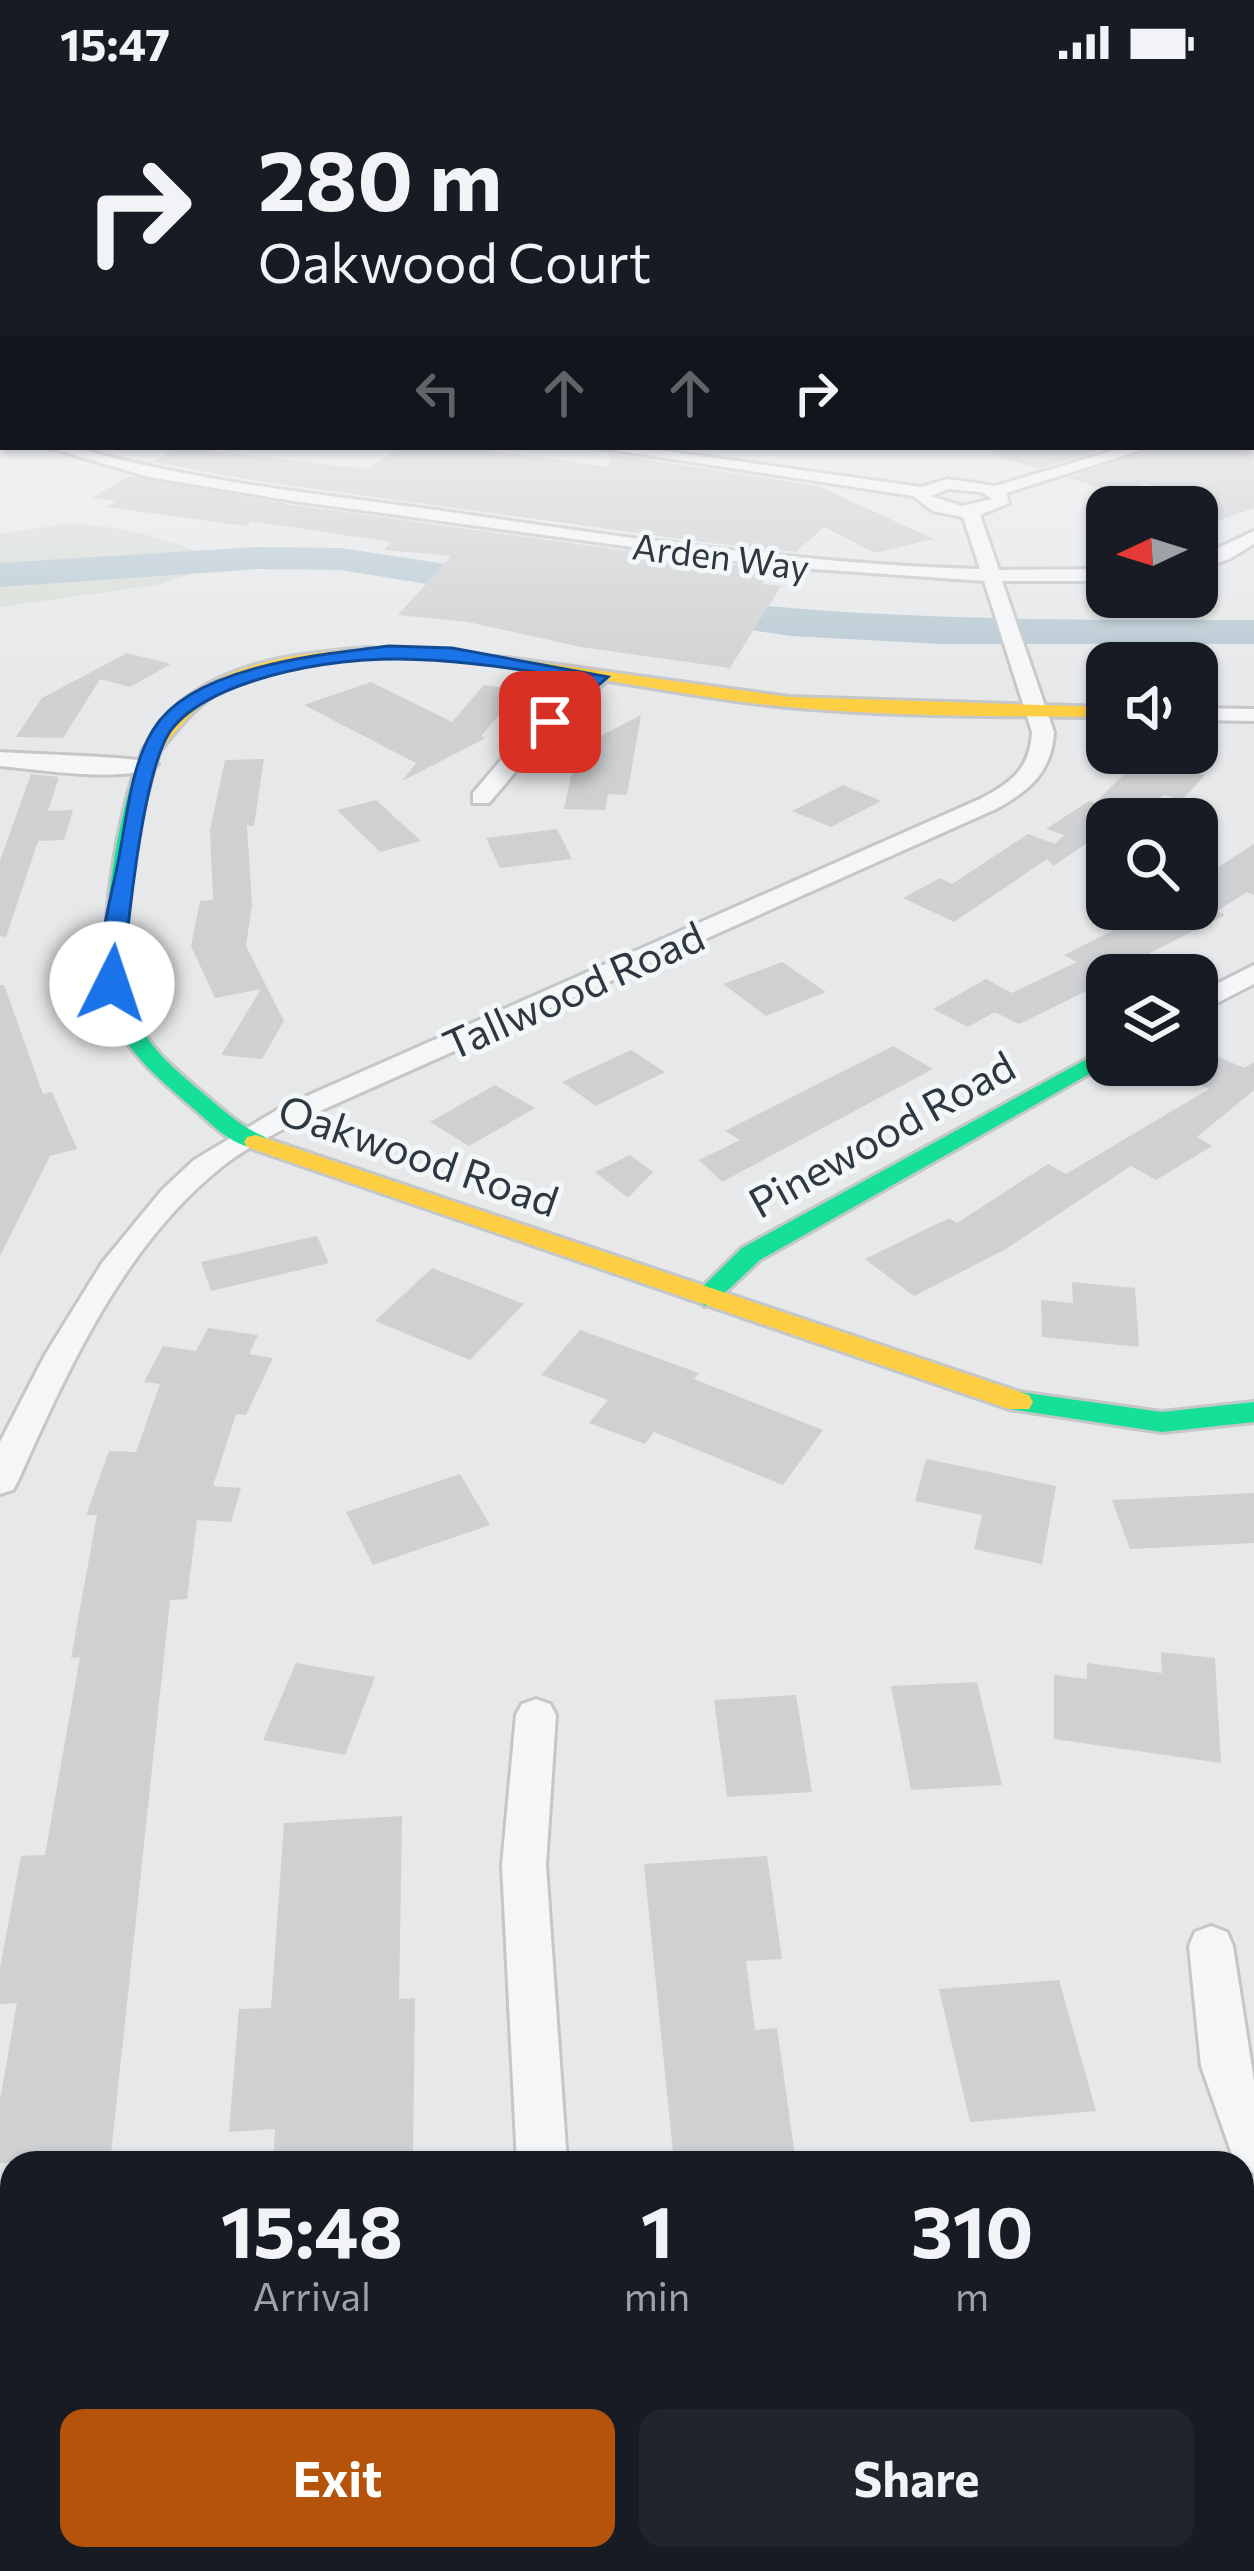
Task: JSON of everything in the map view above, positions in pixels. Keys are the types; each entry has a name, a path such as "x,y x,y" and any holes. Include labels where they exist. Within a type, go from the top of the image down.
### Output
{"street":[{"name":"Arden Way","path":"116,461 207,482 749,561 994,577 1086,575"},
{"path":"702,461 923,492 948,484 995,491 1096,461"},
{"path":"923,492 932,505 970,511 1000,504 1001,495 995,491"},
{"name":"Tallwood Road","path":"0,1481 42,1386 166,1201 208,1162 292,1113 1015,790 1034,776 1044,755 1036,711 970,511"},
{"path":"1218,557 1254,536"},
{"name":"Oakwood Road","path":"1086,712 818,704 415,650 311,659 262,671 200,698 163,728 147,764 116,924 112,984 134,1036 171,1078 246,1138 1006,1399 1172,1422 1254,1412"},
{"path":"481,798 526,745 599,677"},
{"path":"1218,714 1254,715"},
{"path":"0,759 98,767 147,764"},
{"path":"1218,993 1254,973"},
{"name":"Pinewood Road","path":"704,1298 751,1254 1086,1067"},
{"path":"536,1714 524,1865 541,2151"},
{"path":"1210,1946 1225,2066 1254,2150"}],"shaded area":[{"path":"72,523 151,536 224,565 156,585 0,607 0,534"}],"building":[{"path":"299,461 367,469 379,461 567,461 609,467 609,461 656,461 818,486 934,539 875,553 824,527 796,552 257,481 152,462"},
{"path":"1014,461 1064,461 1038,469"},
{"path":"1116,461 1254,461 1254,508 1218,521 1218,486 1094,486 1068,478"},
{"path":"129,476 293,505 776,571 761,584 781,586 730,668 581,647 468,622 398,615 451,556 384,550 391,542 251,521 246,526 107,507 116,501 92,498"},
{"path":"127,653 171,664 130,687 100,679 63,738 16,737 42,698"},
{"path":"371,682 452,722 484,685 521,690 481,736 486,738 402,781 416,763 304,705"},
{"path":"641,715 627,795 608,794 605,810 564,809 577,748"},
{"path":"264,759 254,826 247,826 252,905 246,946 284,1021 262,1059 221,1055 261,989 215,998 191,946 200,901 213,900 210,830 225,760"},
{"path":"31,774 59,777 48,811 73,810 64,840 38,841 6,937 0,936 0,861"},
{"path":"1124,774 1205,775 1184,798 1100,798"},
{"path":"843,785 881,801 831,827 792,811"},
{"path":"376,800 421,841 380,852 337,810"},
{"path":"1086,803 1086,844 1053,866 1047,859 954,922 903,898 940,878 952,884 1028,834 1055,844 1064,835 1046,829"},
{"path":"557,829 572,859 500,868 486,838"},
{"path":"1254,844 1254,895 1247,892 1218,910 1218,867"},
{"path":"1114,930 1195,930 1148,954 1086,954 1086,991 1019,1024 995,1012 968,1027 933,1009 986,979 1012,993 1077,962 1064,955"},
{"path":"782,962 826,992 766,1016 723,984"},
{"path":"0,985 4,985 43,1094 52,1092 77,1149 50,1156 0,1256"},
{"path":"893,1046 933,1069 722,1182 699,1160 740,1140 725,1131"},
{"path":"631,1050 665,1072 596,1106 562,1082"},
{"path":"1218,1058 1244,1068 1254,1062 1254,1090 1197,1137 1212,1146 1156,1180 1131,1166 1006,1249 914,1296 865,1259 949,1218 957,1223 1048,1164 1066,1174 1209,1089 1202,1086 1218,1086"},
{"path":"495,1085 535,1108 469,1146 430,1122"},
{"path":"630,1155 653,1172 628,1198 595,1172"},
{"path":"317,1236 329,1263 211,1291 201,1262"},
{"path":"432,1268 524,1304 470,1360 375,1321"},
{"path":"1072,1282 1135,1288 1139,1347 1042,1337 1041,1300 1073,1303"},
{"path":"208,1328 258,1335 249,1354 273,1358 246,1415 236,1414 213,1486 241,1488 231,1522 197,1520 187,1599 170,1600 111,2151 0,2151 0,2100 17,2003 0,2004 0,1968 21,1856 45,1855 80,1657 71,1658 97,1515 86,1515 109,1451 136,1452 160,1384 144,1382 163,1346 196,1351"},
{"path":"580,1330 699,1373 694,1379 823,1430 783,1485 654,1432 645,1444 589,1423 608,1400 541,1375"},
{"path":"926,1459 1056,1486 1042,1564 974,1549 982,1515 915,1501"},
{"path":"460,1474 490,1525 373,1565 346,1512"},
{"path":"1254,1493 1254,1543 1130,1549 1112,1500"},
{"path":"1161,1652 1215,1658 1221,1763 1054,1739 1054,1675 1087,1679 1087,1663 1162,1673"},
{"path":"296,1663 375,1677 345,1755 263,1740"},
{"path":"977,1682 1002,1785 911,1790 891,1686"},
{"path":"796,1695 812,1792 727,1797 714,1700"},
{"path":"402,1816 399,1999 415,1998 413,2151 274,2151 275,2129 229,2132 239,2009 271,2008 284,1823"},
{"path":"767,1856 782,1959 746,1961 755,2030 777,2028 794,2151 673,2151 644,1864"},
{"path":"1059,1980 1096,2111 970,2122 939,1989"}],"waterway":[{"path":"0,575 258,558 341,559 531,589"},
{"path":"667,607 791,624 942,632 1254,632"}],"traffic: fast":[{"path":"151,751 135,809 119,908 117,997 141,1046 164,1071 224,1123 256,1142"},
{"path":"705,1297 751,1254 1086,1067"},
{"path":"1019,1402 1162,1422 1254,1412"}],"traffic: slow":[{"path":"151,751 187,705 238,675 299,659 368,653 508,663 789,702 1086,712"},
{"path":"256,1142 1019,1402"}],"route":[{"path":"112,984 116,924 147,764 163,728 200,698 224,685 292,663 389,651 452,653 599,677 550,722"}]}
